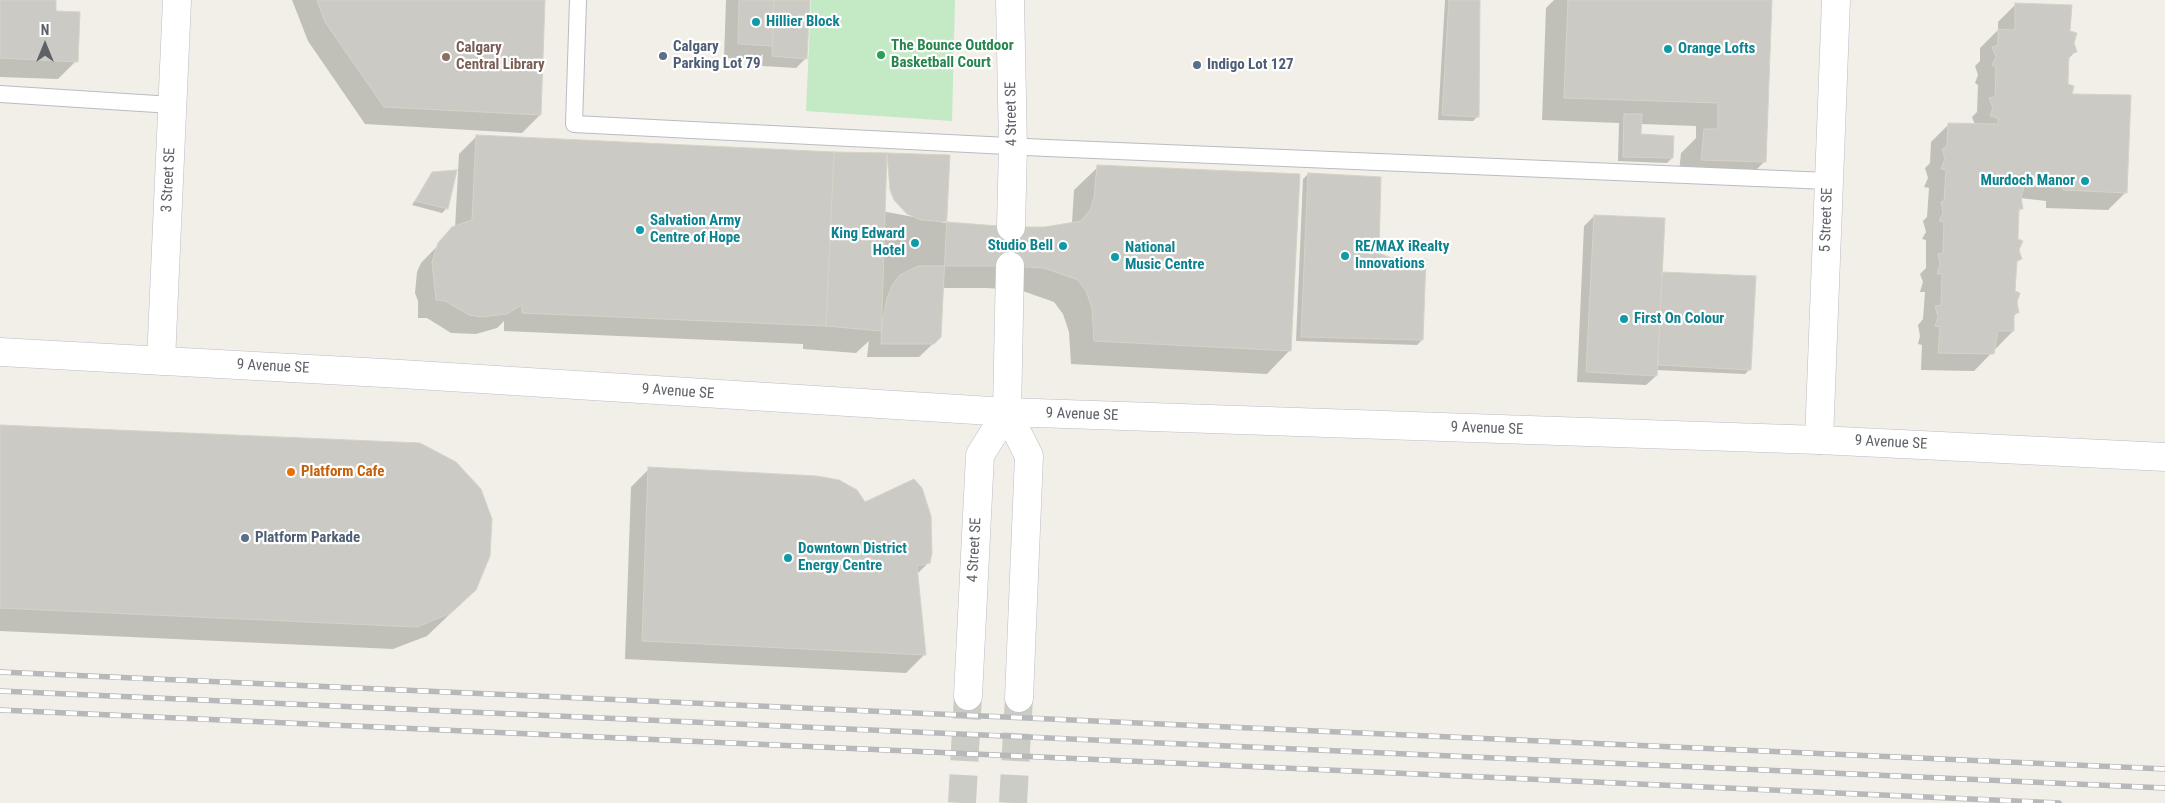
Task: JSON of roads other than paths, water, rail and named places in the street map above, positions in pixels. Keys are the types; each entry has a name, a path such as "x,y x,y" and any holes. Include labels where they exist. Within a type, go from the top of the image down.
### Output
{"main road":[{"name":"3 Street SE","path":"161,361 177,0"},
{"name":"4 Street SE","path":"1010,0 1013,147 1011,227"},
{"name":"5 Street SE","path":"1819,440 1836,0"},
{"path":"1010,266 1007,412 1029,456 1019,698"},
{"name":"9 Avenue SE","path":"0,352 1007,412 1819,440 2165,458"},
{"name":"4 Street SE","path":"968,696 980,455 1007,412"}],"lane":[{"path":"578,0 574,124 1013,147 1828,181"},
{"path":"0,94 172,105"}],"tunnel":[{"path":"1010,266 1011,227"},
{"path":"962,803 968,696"},
{"path":"1013,803 1019,698"}],"railway":[{"path":"0,672 2165,769"},
{"path":"0,691 2165,788"},
{"path":"0,710 2059,803"}],"place":[{"name":"Hillier Block","path":"756,22"},
{"name":"Orange Lofts","path":"1668,49"},
{"name":"The Bounce Outdoor Basketball Court","path":"881,55"},
{"name":"Calgary Parking Lot 79","path":"663,56"},
{"name":"Calgary Central Library","path":"446,57"},
{"name":"Indigo Lot 127","path":"1197,65"},
{"name":"Murdoch Manor","path":"2085,181"},
{"name":"Salvation Army Centre of Hope","path":"640,230"},
{"name":"King Edward Hotel","path":"915,243"},
{"name":"Studio Bell","path":"1063,246"},
{"name":"RE/MAX iRealty Innovations","path":"1345,256"},
{"name":"National Music Centre","path":"1115,257"},
{"name":"First On Colour","path":"1624,319"},
{"name":"Platform Cafe","path":"291,472"},
{"name":"Platform Parkade","path":"245,538"},
{"name":"Downtown District Energy Centre","path":"788,558"}]}
